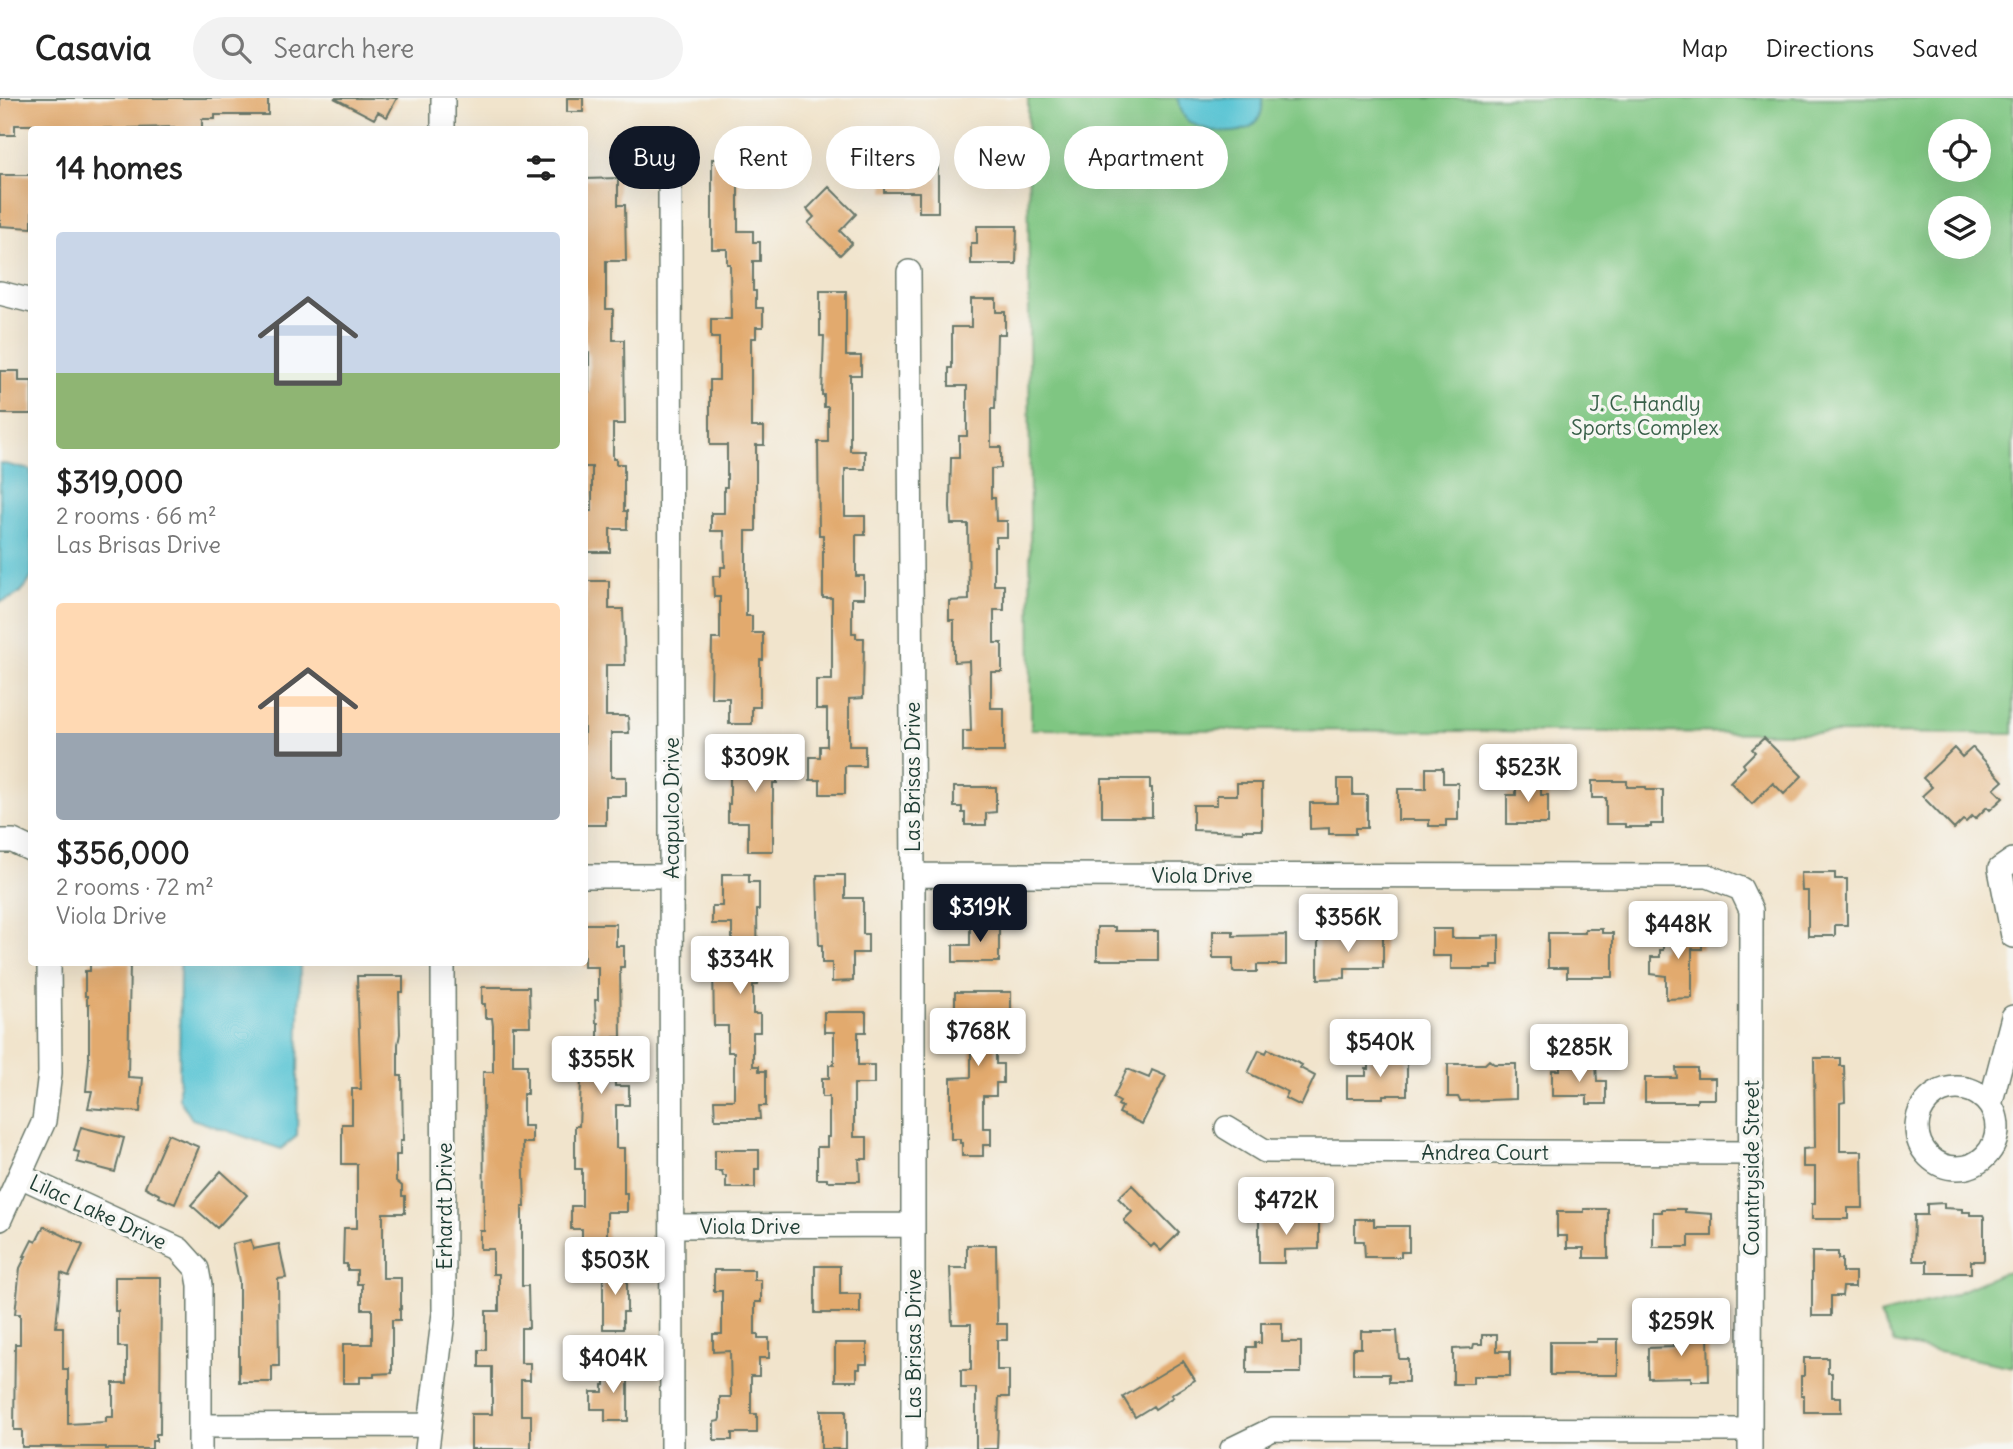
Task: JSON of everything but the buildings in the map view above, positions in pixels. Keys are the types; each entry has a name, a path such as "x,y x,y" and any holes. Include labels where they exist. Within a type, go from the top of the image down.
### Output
{"street":[{"path":"443,98 443,126"},
{"name":"Acapulco Drive","path":"670,189 672,1449"},
{"name":"Las Brisas Drive","path":"909,272 913,1449"},
{"path":"0,293 28,300"},
{"path":"0,841 13,841 28,848"},
{"path":"2013,860 2000,869 2013,936"},
{"name":"Viola Drive","path":"913,875 1708,876 1741,889"},
{"path":"588,876 671,876"},
{"name":"Countryside Street","path":"1741,889 1751,910 1750,1440"},
{"path":"0,1219 44,1121 50,1073 49,966"},
{"name":"Erhardt Drive","path":"428,1449 444,1313 443,966"},
{"path":"1990,1105 2013,1017"},
{"name":"Andrea Court","path":"1227,1128 1265,1151 1751,1153"},
{"name":"Lilac Lake Drive","path":"20,1176 179,1249 197,1269 200,1285 200,1438"},
{"name":"Viola Drive","path":"672,1226 912,1226"},
{"path":"200,1438 429,1425"},
{"path":"1233,1449 1273,1429 1750,1440"}],"green space":[{"name":"J. C. Handly Sports Complex","path":"1028,98 2013,98 2013,734 1031,729 1028,189 1050,189 1050,126 1028,126"},
{"path":"2004,1272 2013,1272 2013,1367 1894,1343 1880,1315 1949,1296"}],"water":[{"path":"1177,98 1262,98 1259,119 1253,125 1236,131 1228,132 1228,126 1198,126 1188,121"},
{"path":"0,463 28,469 28,583 19,593 0,602"},
{"path":"180,966 300,966 297,1136 281,1149 192,1119 179,1099"}]}
